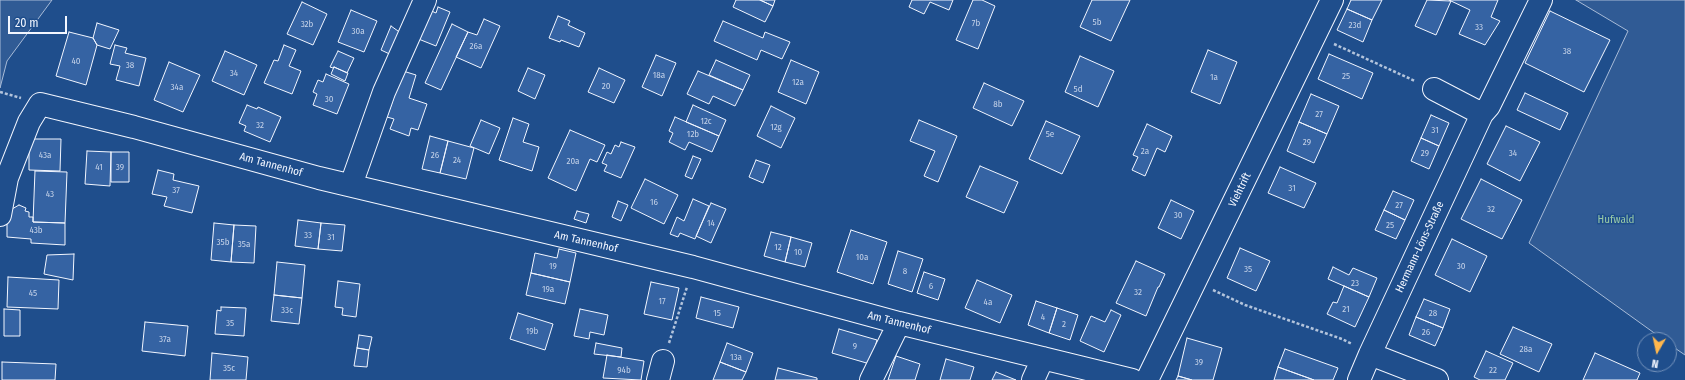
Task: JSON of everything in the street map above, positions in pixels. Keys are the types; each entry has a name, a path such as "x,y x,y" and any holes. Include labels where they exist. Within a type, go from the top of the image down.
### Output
{"street":[{"path":"351,185 384,92 425,0"},
{"name":"Viehtrift","path":"1147,380 1332,0"},
{"name":"Hermann-Löns-Straße","path":"1359,380 1482,114 1489,106 1541,0"},
{"path":"1434,89 1482,114"},
{"name":"Am Tannenhof","path":"0,215 7,178 34,113 134,127 351,185 692,267 899,323 1132,380"},
{"path":"872,380 899,323"},
{"path":"1370,354 1437,380"},
{"path":"1033,380 1042,358"}],"path":[{"path":"1315,36 1434,89"},
{"path":"661,370 692,267"},
{"path":"1195,282 1245,304 1342,339 1370,354"}],"shaded area":[{"path":"0,0 52,0 7,61 0,88"},
{"name":"Hufwald","path":"1576,0 1685,0 1685,355 1677,350 1677,332 1653,332 1529,243 1628,31"}],"building":[{"path":"736,0 760,0 773,6 765,22 733,7"},
{"path":"760,0 775,0 773,6"},
{"path":"912,0 953,0 949,10 930,2 924,14 909,7"},
{"path":"973,0 982,0 995,6 978,49 956,40"},
{"path":"1092,0 1130,0 1111,41 1080,27"},
{"path":"1351,0 1382,0 1372,20 1347,9"},
{"path":"1427,0 1451,1 1436,35 1415,26"},
{"path":"1449,0 1498,0 1491,17 1500,21 1485,45 1459,34 1470,10"},
{"path":"302,2 327,14 313,45 287,34"},
{"path":"438,7 450,12 436,46 416,38 427,9 436,13"},
{"path":"1347,9 1372,20 1363,42 1337,30"},
{"path":"351,10 377,21 364,52 338,42"},
{"path":"1550,11 1610,40 1584,92 1525,63"},
{"path":"558,16 570,21 568,25 585,33 579,47 561,40 560,42 549,38"},
{"path":"484,19 500,26 481,68 456,57 468,32 477,35"},
{"path":"723,21 763,38 765,32 790,42 782,59 761,50 757,60 714,41"},
{"path":"97,23 119,30 110,49 97,45 93,38"},
{"path":"452,24 468,32 441,90 425,83"},
{"path":"391,26 405,36 396,57 381,50"},
{"path":"69,32 93,38 97,45 86,85 56,76"},
{"path":"115,45 127,48 125,53 146,58 139,86 116,80 120,66 110,64"},
{"path":"284,45 296,50 289,66 301,71 292,94 264,83 274,60 278,61"},
{"path":"1208,50 1237,62 1220,104 1191,92"},
{"path":"225,51 257,65 244,95 212,81"},
{"path":"338,51 354,58 347,73 334,67 330,67"},
{"path":"1329,54 1373,73 1362,99 1318,79"},
{"path":"656,55 676,63 662,96 642,87"},
{"path":"1080,56 1114,71 1098,107 1065,92"},
{"path":"716,60 750,75 743,90 709,75"},
{"path":"791,60 819,72 806,104 778,92"},
{"path":"169,62 200,75 183,112 154,100"},
{"path":"334,67 348,73 345,81 331,74"},
{"path":"528,68 545,75 535,99 518,91"},
{"path":"599,68 625,80 614,103 588,92"},
{"path":"403,71 416,75 409,98 427,104 418,130 411,128 409,136 390,129 394,119 387,117"},
{"path":"698,71 743,90 735,106 713,96 709,104 687,94"},
{"path":"326,74 349,84 337,114 313,105 317,94 313,92 318,80 323,82"},
{"path":"984,83 1024,101 1012,126 973,108"},
{"path":"1525,93 1568,113 1560,130 1517,110"},
{"path":"1311,94 1339,106 1327,134 1299,122"},
{"path":"247,105 257,109 258,107 281,117 270,142 244,131 246,126 239,123"},
{"path":"693,105 726,120 719,136 686,122"},
{"path":"771,106 795,118 781,148 757,136"},
{"path":"1431,115 1449,123 1439,146 1421,138"},
{"path":"675,117 719,136 712,152 689,142 685,150 669,142 673,133 669,131"},
{"path":"513,118 529,124 523,142 539,147 532,171 499,160"},
{"path":"481,120 500,128 489,154 470,146"},
{"path":"919,120 957,136 938,182 924,176 935,151 910,141"},
{"path":"1046,121 1080,136 1062,174 1029,159"},
{"path":"1299,122 1327,134 1314,163 1287,151"},
{"path":"1147,124 1172,136 1165,152 1157,148 1145,176 1132,170 1138,157 1133,155"},
{"path":"1506,126 1540,142 1520,181 1487,164"},
{"path":"570,130 605,145 597,162 590,159 576,191 548,178"},
{"path":"430,136 448,141 440,173 422,169"},
{"path":"1421,138 1439,146 1429,169 1411,161"},
{"path":"29,139 61,139 60,171 29,170"},
{"path":"448,141 474,148 466,179 440,173"},
{"path":"621,142 635,147 621,178 604,171 607,165 602,163 607,152 611,154 615,145 619,147"},
{"path":"87,151 111,152 110,186 85,184"},
{"path":"111,152 129,152 129,182 111,182"},
{"path":"693,156 701,159 692,179 685,176"},
{"path":"756,160 770,165 763,183 749,177"},
{"path":"980,166 1018,182 1004,213 966,197"},
{"path":"1280,167 1316,183 1304,208 1268,193"},
{"path":"158,170 174,174 173,180 199,186 192,213 164,206 167,197 152,194"},
{"path":"35,171 67,172 65,223 33,222"},
{"path":"645,179 678,195 664,224 631,208"},
{"path":"1481,179 1522,200 1502,239 1461,219"},
{"path":"1393,191 1414,200 1405,220 1384,210"},
{"path":"693,199 709,206 695,239 680,233 678,237 670,234 677,217 684,221"},
{"path":"1171,200 1194,211 1181,239 1158,228"},
{"path":"618,201 628,205 621,221 612,217"},
{"path":"711,203 726,209 711,243 696,236"},
{"path":"19,205 26,208 25,211 29,212 29,217 33,217 33,222 65,223 65,245 31,243 31,239 7,237 7,211 12,211 12,209"},
{"path":"1384,210 1405,220 1396,239 1375,230"},
{"path":"577,211 589,214 586,223 574,219"},
{"path":"298,220 321,223 318,249 295,246"},
{"path":"214,223 234,225 231,262 211,260"},
{"path":"321,223 345,225 342,251 318,249"},
{"path":"234,225 256,226 254,263 231,262"},
{"path":"851,230 887,242 873,284 837,272"},
{"path":"771,232 791,237 785,262 764,256"},
{"path":"791,237 812,243 805,267 785,262"},
{"path":"1452,239 1487,256 1470,292 1435,275"},
{"path":"1240,248 1270,261 1256,291 1227,278"},
{"path":"559,249 576,253 570,282 531,273 535,253 557,258"},
{"path":"898,251 923,259 912,292 888,284"},
{"path":"74,254 73,280 44,274 47,255"},
{"path":"1136,261 1165,274 1146,316 1116,303"},
{"path":"277,262 305,265 302,298 274,295"},
{"path":"1333,267 1349,275 1353,268 1377,278 1369,297 1328,279"},
{"path":"924,272 945,279 938,300 917,293"},
{"path":"531,273 570,282 565,304 526,295"},
{"path":"8,277 59,280 58,309 7,307"},
{"path":"977,280 1012,295 1000,323 965,308"},
{"path":"338,281 360,284 356,317 342,315 343,308 335,307"},
{"path":"651,282 679,288 672,320 644,314"},
{"path":"1344,286 1369,297 1355,327 1327,314 1333,302 1337,303"},
{"path":"274,295 302,298 299,324 271,321"},
{"path":"701,297 739,307 733,328 696,318"},
{"path":"1424,299 1450,309 1443,328 1416,317"},
{"path":"1036,301 1057,308 1049,333 1028,325"},
{"path":"221,307 246,308 244,336 215,334 217,310 221,311"},
{"path":"1057,308 1078,315 1070,340 1049,333"},
{"path":"4,309 20,310 20,336 4,336"},
{"path":"580,309 608,315 604,335 590,332 589,339 574,336"},
{"path":"1111,310 1121,315 1104,352 1080,341 1091,316 1105,322"},
{"path":"518,313 553,324 545,350 510,339"},
{"path":"1416,317 1443,328 1435,346 1409,335"},
{"path":"145,322 188,326 185,356 142,351"},
{"path":"1513,327 1552,344 1539,372 1500,354"},
{"path":"839,329 877,340 870,364 832,353"},
{"path":"359,335 372,337 369,350 357,348"},
{"path":"1187,338 1222,348 1213,380 1192,380 1178,376"},
{"path":"596,343 622,348 621,357 594,354"},
{"path":"727,343 753,353 746,372 720,362"},
{"path":"357,348 369,350 367,367 354,366"},
{"path":"1285,349 1338,368 1333,380 1314,380 1278,367"},
{"path":"1486,351 1513,363 1505,380 1480,380 1474,377"},
{"path":"212,353 248,357 246,380 210,380"},
{"path":"1595,353 1640,373 1637,380 1583,380"},
{"path":"607,355 644,361 641,380 603,378"},
{"path":"896,356 920,364 915,380 888,380"},
{"path":"946,359 974,367 970,380 940,380"},
{"path":"2,362 56,364 55,380 2,380"},
{"path":"720,362 746,372 742,380 713,380"},
{"path":"1278,367 1314,380 1274,380"},
{"path":"778,368 817,378 817,380 775,380"},
{"path":"996,372 1016,380 992,380"},
{"path":"1178,376 1192,380 1176,380"}]}
